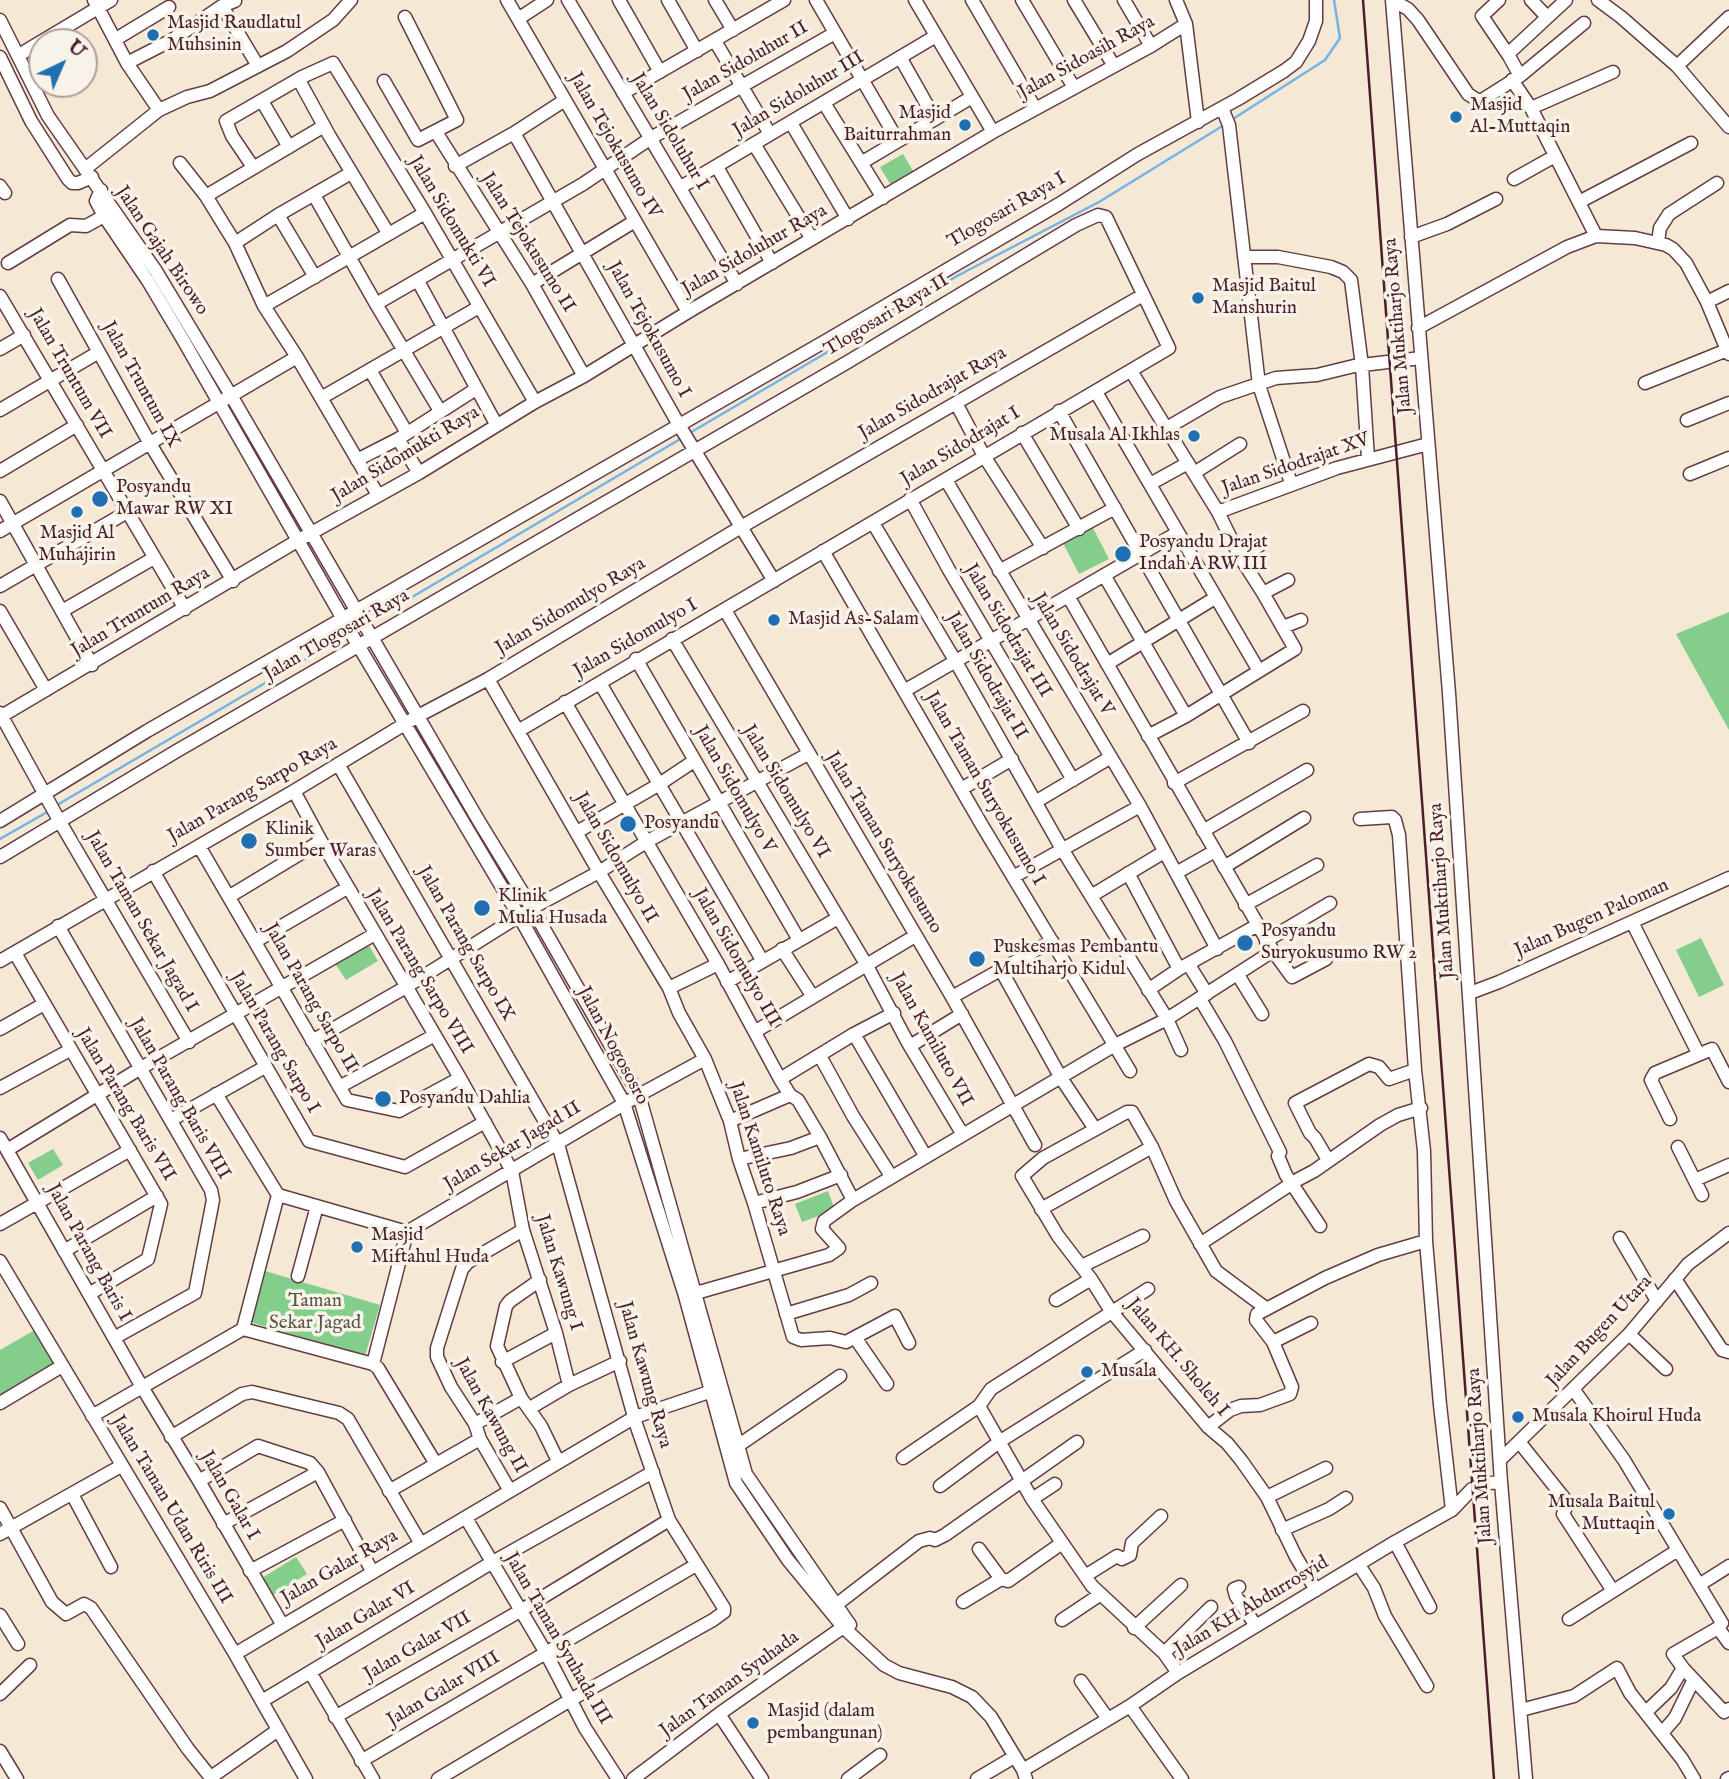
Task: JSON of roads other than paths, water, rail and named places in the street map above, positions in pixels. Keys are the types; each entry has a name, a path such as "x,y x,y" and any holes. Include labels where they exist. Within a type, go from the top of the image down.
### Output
{"street":[{"path":"19,55 96,5 111,0"},
{"path":"0,57 32,121 72,183 86,176 159,110 187,97 210,91 305,40 333,20 351,0"},
{"name":"Jalan Tejokusumo IV","path":"507,0 688,312"},
{"path":"518,19 547,0"},
{"name":"Jalan Sidoluhur I","path":"568,0 737,284"},
{"path":"619,0 660,72"},
{"path":"668,0 697,51"},
{"path":"715,0 733,30"},
{"path":"623,93 715,41 770,4 785,0"},
{"path":"816,0 898,141"},
{"path":"915,0 993,132"},
{"path":"972,0 1035,108"},
{"path":"1022,0 1073,86"},
{"path":"1074,0 1114,66"},
{"path":"1124,0 1151,46"},
{"path":"1176,0 1186,24"},
{"name":"Tlogosari Raya I","path":"680,427 1059,204 1138,154 1198,122 1225,116 1296,62 1313,30 1316,0"},
{"path":"1392,0 1408,9 1418,20 1472,97 1482,100 1516,78 1584,23"},
{"name":"Jalan Muktiharjo Raya","path":"1392,0 1434,494 1470,993 1501,1482 1526,1779"},
{"path":"1499,0 1482,16 1509,57 1516,78 1596,236"},
{"path":"1531,0 1547,18"},
{"path":"1509,57 1514,47 1566,0"},
{"path":"1598,0 1616,5 1677,66 1729,127"},
{"path":"127,63 172,40 222,6 234,1"},
{"path":"96,5 127,63 159,110"},
{"path":"222,6 258,66"},
{"path":"116,39 170,7"},
{"path":"384,81 415,138 420,141 458,118 405,17"},
{"path":"1677,66 1729,17"},
{"path":"0,20 48,116 99,195"},
{"name":"Jalan Sidoasih Raya","path":"993,132 1073,86 1151,46 1186,24 1198,122"},
{"name":"Jalan Sidoluhur II","path":"376,304 607,169 651,138 835,33"},
{"name":"Jalan Sidoluhur III","path":"681,187 936,36"},
{"path":"715,41 770,134"},
{"path":"900,57 935,120"},
{"name":"Jalan Sidomukti VI","path":"302,77 333,62 535,402"},
{"path":"1531,108 1613,72"},
{"path":"253,167 232,136 226,121 302,77"},
{"path":"302,77 300,82 324,126 388,233"},
{"path":"861,163 972,97"},
{"path":"455,166 565,100"},
{"path":"262,101 289,147"},
{"path":"824,103 883,198"},
{"path":"1225,116 1259,385 1291,483"},
{"path":"792,123 848,219"},
{"path":"206,196 324,126"},
{"name":"Jalan Tejokusumo II","path":"436,132 455,166 501,232 584,376"},
{"name":"Jalan Sidoluhur Raya","path":"535,402 584,376 993,132"},
{"name":"Jalan Tejokusumo I","path":"514,133 680,427 774,581"},
{"path":"1579,202 1691,143"},
{"path":"754,144 812,239"},
{"path":"1514,179 1555,156"},
{"path":"180,163 206,196 235,243 264,306 378,495"},
{"path":"718,167 772,263"},
{"path":"235,243 351,173"},
{"path":"1658,242 1660,228 1669,214 1717,183"},
{"name":"Jalan Gajah Birowo","path":"99,195 104,216 131,244"},
{"name":"Jalan Gajah Birowo","path":"99,195 187,334 232,397 370,636"},
{"path":"314,195 440,411"},
{"path":"1411,237 1447,224 1496,199"},
{"path":"264,306 425,213"},
{"path":"278,215 315,277"},
{"name":"Tlogosari Raya II","path":"693,447 846,363 1076,225 1098,215 1106,217 1143,295"},
{"path":"8,263 70,225 86,226 104,216"},
{"path":"532,284 635,221"},
{"path":"1418,328 1567,247 1596,236 1658,242 1673,249 1686,263 1707,302 1728,351 1646,383"},
{"path":"1244,257 1278,257 1331,267 1347,275 1353,286 1368,459"},
{"name":"Jalan Truntum IX","path":"58,279 149,442 233,581"},
{"path":"418,281 496,424"},
{"path":"1707,302 1729,291"},
{"name":"Jalan Sidodrajat I","path":"774,581 1169,348 1143,295"},
{"name":"Jalan Sidodrajat Raya","path":"741,527 1143,295"},
{"name":"Jalan Truntum VII","path":"0,296 185,609"},
{"path":"321,398 479,307"},
{"name":"Jalan Gajah Birowo","path":"187,334 220,404 343,619"},
{"path":"0,349 24,335"},
{"path":"0,410 99,352"},
{"path":"0,531 297,357"},
{"path":"1165,429 1220,397 1276,378 1317,375 1421,358"},
{"path":"370,370 419,474"},
{"path":"1131,371 1219,512 1240,557 1294,647 1293,651 1223,694 1148,736"},
{"path":"357,460 402,436 476,389"},
{"path":"1096,392 1259,671"},
{"name":"Jalan Sidomukti Raya","path":"298,541 419,474 535,402"},
{"path":"956,403 984,456 1042,548"},
{"path":"1687,420 1729,403"},
{"path":"1059,411 1249,743"},
{"path":"0,471 77,425"},
{"name":"Jalan Tlogosari Raya","path":"0,821 47,798 147,731 680,427"},
{"path":"1022,433 1079,529"},
{"name":"Jalan Sidodrajat XV","path":"1150,484 1240,444"},
{"name":"Jalan Sidodrajat XV","path":"1219,512 1291,483 1428,444"},
{"name":"Jalan Tlogosari Raya","path":"0,858 59,820 357,643 693,447"},
{"path":"1690,474 1729,458"},
{"name":"Jalan Sidodrajat V","path":"946,480 1140,806 1217,949"},
{"name":"Jalan Sidodrajat III","path":"910,499 1073,780"},
{"path":"0,501 92,664"},
{"path":"999,571 1115,508"},
{"path":"0,586 127,512"},
{"name":"Jalan Sidodrajat II","path":"873,523 1037,801 1062,849 1167,1019 1181,1050"},
{"name":"Jalan Sidomulyo Raya","path":"418,716 488,679 741,527"},
{"path":"904,691 1177,533"},
{"name":"Jalan Truntum Raya","path":"1,715 298,541"},
{"path":"1240,557 1260,545"},
{"name":"Jalan Taman Suryokusumo I","path":"823,551 1013,877 1130,1071"},
{"path":"62,611 154,558"},
{"path":"1104,575 1186,716"},
{"path":"1264,593 1288,580"},
{"name":"Jalan Sidomulyo I","path":"518,731 636,659 774,581"},
{"path":"1068,596 1269,946 1293,977 1326,959"},
{"path":"1107,664 1215,598"},
{"name":"Jalan Taman Suryokusumo","path":"725,610 962,1014 1035,1145"},
{"path":"0,611 46,690"},
{"name":"Jalan Nogososro","path":"343,619 519,916 624,1104 716,1389 739,1445 746,1474 793,1556"},
{"path":"1283,628 1301,620"},
{"name":"Jalan Nogososro","path":"370,636 532,908 639,1095 696,1293 736,1483 848,1627"},
{"name":"Jalan Sidomulyo VI","path":"671,639 866,964"},
{"name":"Jalan Sidomulyo V","path":"636,659 799,940"},
{"name":"Jalan Sidomulyo II","path":"488,679 599,873 669,988 705,1059"},
{"path":"600,683 762,960"},
{"path":"565,702 625,804"},
{"path":"1174,783 1249,743 1303,710"},
{"name":"Jalan Taman Sekar Jagad I","path":"1,715 189,1042"},
{"name":"Jalan Parang Sarpo Raya","path":"0,961 295,791 418,716"},
{"path":"312,1041 406,987 532,908 599,873 646,842 808,754"},
{"path":"1037,801 1111,757"},
{"path":"963,788 1012,759"},
{"path":"577,832 694,761"},
{"name":"Jalan Parang Sarpo IX","path":"338,764 558,1144"},
{"path":"1203,831 1307,770"},
{"name":"Jalan Parang Sarpo VIII","path":"295,791 320,842 512,1171"},
{"name":"Jalan Sidomulyo III","path":"625,804 756,1031 780,1079 790,1095 798,1100 820,1136 853,1200"},
{"path":"1013,877 1140,806"},
{"path":"1360,819 1392,817 1399,835 1415,1070 1421,1108 1426,1241 1452,1510"},
{"path":"1224,867 1304,818"},
{"path":"230,896 320,842"},
{"name":"Jalan Parang Sarpo II","path":"199,846 349,1101 399,1111 460,1078"},
{"path":"1091,896 1164,852"},
{"path":"1176,873 1215,852"},
{"path":"1245,905 1317,864"},
{"name":"Jalan Parang Sarpo I","path":"153,871 309,1141 401,1166 409,1165 485,1122"},
{"path":"1128,873 1204,996 1280,1152 1278,1156 1320,1226"},
{"name":"Jalan Bugen Paloman","path":"1470,993 1729,878"},
{"path":"256,941 347,888"},
{"path":"696,1293 775,1271 807,1259 829,1255 839,1248 822,1229 824,1221 853,1200 1115,1045 1167,1019 1238,975 1269,946 1330,903"},
{"path":"727,982 838,918"},
{"path":"1632,922 1704,1051"},
{"name":"Jalan Parang Baris VIII","path":"58,926 211,1190 213,1200 195,1293 114,1338"},
{"path":"1148,990 1256,926"},
{"path":"8,1150 141,1068 375,934"},
{"path":"756,1031 915,936"},
{"path":"952,997 1052,941"},
{"path":"782,949 813,997"},
{"name":"Jalan Parang Baris VII","path":"15,953 161,1204 148,1259 89,1294"},
{"path":"669,988 718,964"},
{"name":"Jalan Kamiluto VII","path":"866,964 910,1046 963,1135"},
{"path":"1001,970 1061,1078 1095,1129 1132,1112 1152,1147 1176,1201 1216,1270 1267,1309"},
{"path":"1238,975 1262,1014"},
{"path":"0,1029 44,1004"},
{"path":"780,1079 894,1013"},
{"path":"910,1046 962,1014"},
{"path":"854,1034 926,1157"},
{"path":"339,1087 435,1035"},
{"path":"0,1088 70,1050"},
{"path":"1670,1119 1651,1078 1655,1073 1704,1051 1714,1051 1728,1078"},
{"path":"820,1056 853,1116 891,1176"},
{"path":"639,1095 705,1059"},
{"name":"Jalan Kamiluto Raya","path":"705,1059 730,1121 738,1159 754,1203 793,1337 801,1340 830,1338 846,1342 856,1339"},
{"path":"1328,1160 1295,1104 1368,1064 1379,1067 1389,1079 1415,1070"},
{"path":"171,1120 265,1067"},
{"path":"216,1094 278,1195 407,1232 373,1364"},
{"name":"Jalan Sekar Jagad II","path":"407,1232 639,1095"},
{"path":"730,1121 790,1095"},
{"path":"1200,1244 1380,1125 1398,1115 1421,1108"},
{"name":"Jalan KH. Sholeh I","path":"1095,1129 1043,1158 1022,1176 1058,1236 1082,1266 1111,1311 1208,1427 1227,1443 1267,1497 1282,1530 1316,1590"},
{"path":"738,1159 791,1148 820,1136"},
{"name":"Jalan Parang Baris I","path":"0,1138 142,1387"},
{"name":"Jalan Kawung Raya","path":"558,1144 635,1417 670,1520 724,1612 575,1706"},
{"path":"1041,1209 1152,1147"},
{"path":"1678,1147 1702,1195"},
{"path":"0,1224 130,1150"},
{"path":"1695,1180 1729,1165"},
{"name":"Jalan Kawung I","path":"512,1171 523,1230 556,1333 569,1385"},
{"path":"754,1203 797,1192 841,1175"},
{"path":"243,1329 278,1195"},
{"path":"64,1251 156,1196"},
{"path":"298,1276 317,1206"},
{"name":"Jalan Kawung II","path":"510,1491 480,1439 475,1424 438,1364 438,1348 462,1269 468,1262 523,1230"},
{"name":"Jalan Bugen Utara","path":"1500,1460 1629,1334 1698,1254 1729,1233"},
{"path":"1082,1266 1143,1236"},
{"path":"1620,1238 1657,1301"},
{"path":"1208,1427 1230,1410 1241,1406 1260,1405 1290,1394 1292,1387 1273,1342 1255,1317 1325,1278 1378,1255 1426,1241"},
{"name":"Jalan Taman Udan Riris III","path":"0,1261 235,1654 278,1730 299,1776"},
{"path":"1056,1300 1091,1279"},
{"path":"1675,1279 1722,1350 1729,1352"},
{"path":"540,1280 506,1306 497,1346 502,1362 521,1398 530,1408 558,1461"},
{"path":"786,1314 849,1295 871,1283"},
{"path":"903,1458 979,1406 992,1389 1148,1289"},
{"path":"887,1384 856,1339 895,1317 909,1343"},
{"path":"1273,1342 1311,1323"},
{"path":"92,1416 243,1329 373,1364 379,1368 436,1464"},
{"path":"502,1362 556,1333"},
{"path":"1629,1334 1666,1369"},
{"path":"940,1486 999,1443 1145,1350"},
{"path":"530,1408 569,1385 620,1361"},
{"path":"0,1403 62,1366"},
{"path":"739,1445 840,1376"},
{"name":"Jalan Galar I","path":"142,1387 200,1481 282,1624"},
{"name":"Jalan Galar Raya","path":"235,1654 635,1417 716,1389"},
{"path":"1574,1390 1625,1460 1722,1623 1673,1654 1693,1681 1724,1712 1729,1709"},
{"path":"171,1437 243,1394 252,1392 339,1413 348,1419 421,1544"},
{"path":"475,1424 521,1398"},
{"path":"979,1406 1032,1499 1085,1576 1134,1628 1164,1653 1178,1673"},
{"path":"389,1491 480,1439"},
{"path":"833,1607 919,1541 930,1538 935,1540 945,1535 1077,1442"},
{"path":"1520,1443 1568,1503 1563,1514 1613,1591"},
{"path":"200,1481 258,1447 301,1458 318,1472 372,1571"},
{"path":"6,1531 121,1466"},
{"path":"1267,1497 1326,1468"},
{"path":"223,1524 318,1472"},
{"name":"Jalan Galar VI","path":"262,1701 491,1563 653,1472"},
{"name":"Jalan KH Abdurrosyid","path":"848,1627 884,1665 899,1673 952,1686 972,1697 991,1717 1025,1776 1178,1673 1452,1510 1472,1489 1501,1482"},
{"path":"1032,1499 1055,1484"},
{"path":"72,1494 111,1567"},
{"path":"1282,1530 1346,1498"},
{"path":"0,1508 6,1531 52,1602 62,1611 85,1604 91,1608 211,1778 278,1730"},
{"path":"1085,1576 1117,1556 1122,1559 1130,1555 1132,1543 1161,1516"},
{"name":"Jalan Taman Syuhada III","path":"466,1518 618,1779"},
{"path":"250,1572 345,1520"},
{"name":"Jalan Galar VII","path":"335,1717 520,1611 670,1520"},
{"path":"1395,1542 1430,1607"},
{"path":"979,1549 1001,1579 1008,1581 1062,1543"},
{"path":"1570,1619 1678,1550"},
{"name":"Jalan Galar VIII","path":"361,1761 695,1565"},
{"path":"1359,1565 1374,1588 1385,1616 1427,1686"},
{"path":"1699,1585 1729,1566"},
{"path":"963,1602 1001,1579"},
{"path":"1134,1628 1181,1585"},
{"path":"1239,1587 1234,1589 1236,1596 1256,1626"},
{"path":"1062,1620 1101,1594"},
{"path":"1164,1653 1211,1607"},
{"path":"0,1615 18,1644"},
{"name":"Jalan Taman Syuhada","path":"633,1779 719,1714 848,1627"},
{"path":"1718,1628 1729,1643"},
{"path":"0,1693 30,1665"},
{"path":"1521,1710 1574,1696 1617,1668 1630,1693 1682,1759 1694,1779"},
{"path":"1646,1712 1671,1688 1683,1668"},
{"path":"310,1672 373,1779"},
{"path":"1081,1681 1108,1719"},
{"path":"1662,1733 1675,1718 1693,1681"},
{"path":"438,1779 575,1706"},
{"path":"1130,1706 1182,1779"},
{"path":"719,1714 762,1779"},
{"path":"0,1751 18,1779"},
{"path":"848,1779 880,1755"},
{"path":"977,1779 1014,1757"}],"waterway":[{"path":"1233,119 1325,60 1340,38 1334,0"},
{"path":"688,434 957,276 1099,202 1224,125"},
{"path":"368,623 682,438"},
{"path":"57,805 347,635"},
{"path":"0,839 49,811"}],"railway":[{"path":"1363,0 1494,1779"}],"place":[{"name":"Masjid Raudlatul Muhsinin","path":"153,35"},
{"name":"Masjid Al-Muttaqin","path":"1456,117"},
{"name":"Masjid Baiturrahman","path":"965,125"},
{"name":"Masjid Baitul Manshurin","path":"1198,298"},
{"name":"Musala Al Ikhlas","path":"1194,436"},
{"name":"Posyandu Mawar RW XI","path":"100,499"},
{"name":"Masjid Al Muhajirin","path":"77,512"},
{"name":"Posyandu Drajat Indah A RW III","path":"1123,554"},
{"name":"Masjid As-Salam","path":"774,620"},
{"name":"Posyandu","path":"628,824"},
{"name":"Klinik Sumber Waras","path":"249,841"},
{"name":"Klinik Mulia Husada","path":"482,908"},
{"name":"Posyandu Suryokusumo RW 2","path":"1245,943"},
{"name":"Puskesmas Pembantu Multiharjo Kidul","path":"977,959"},
{"name":"Posyandu Dahlia","path":"383,1099"},
{"name":"Masjid Miftahul Huda","path":"357,1247"},
{"name":"Musala","path":"1087,1372"},
{"name":"Musala Khoirul Huda","path":"1518,1417"},
{"name":"Musala Baitul Muttaqin","path":"1669,1514"},
{"name":"Masjid (dalam pembangunan)","path":"753,1723"}],"park label":[{"name":"Taman Sekar Jagad","path":"315,1313"}]}
